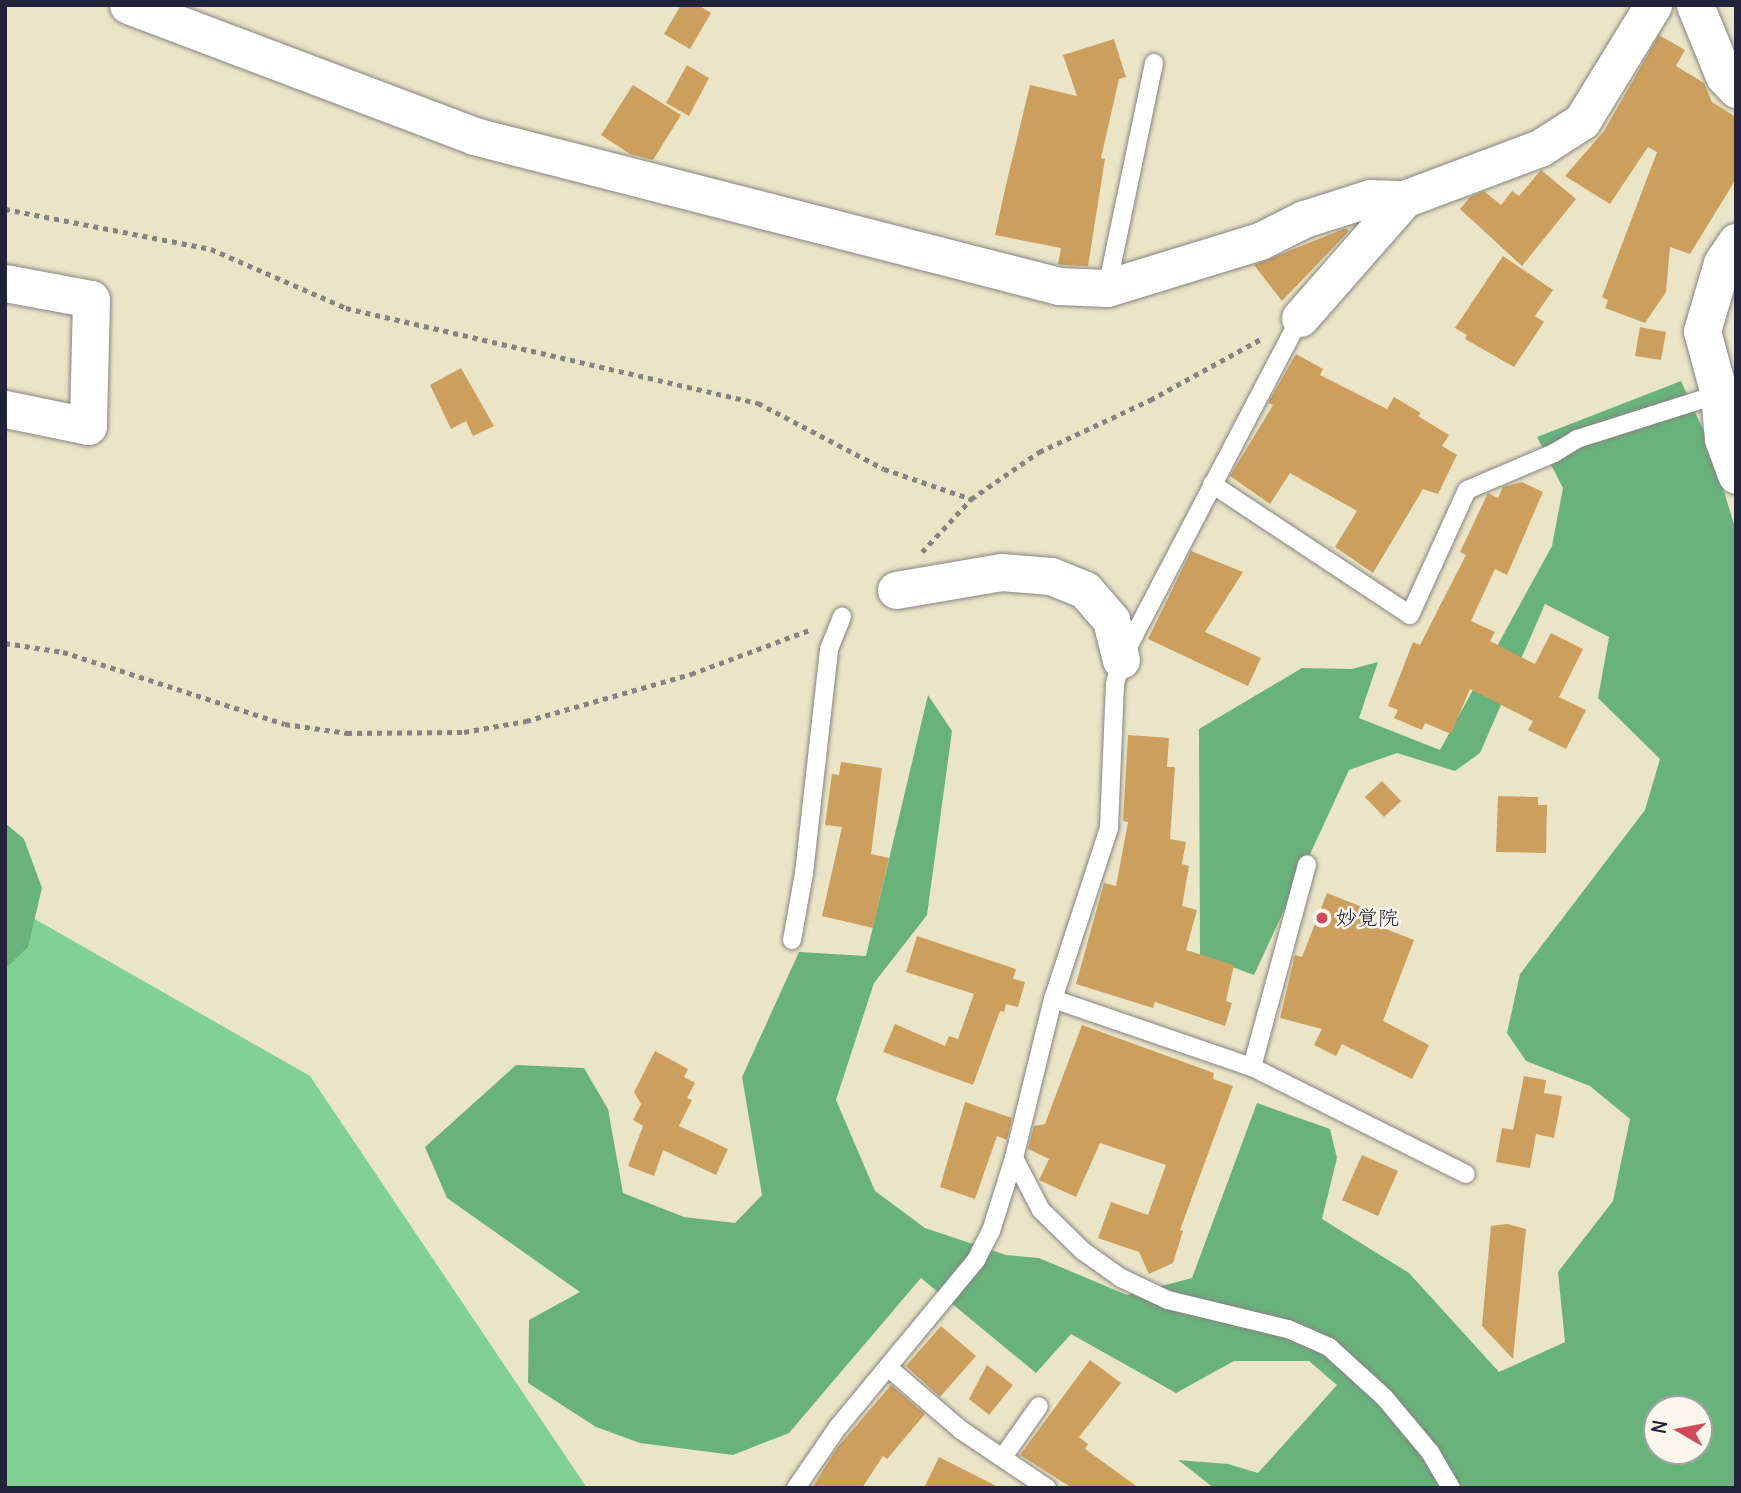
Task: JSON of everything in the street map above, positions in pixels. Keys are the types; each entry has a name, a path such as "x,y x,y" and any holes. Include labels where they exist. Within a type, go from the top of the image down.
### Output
{"street":[{"path":"128,5 474,136 1059,286 1107,288 1260,241 1304,219 1370,198 1404,199 1540,148 1582,121 1653,5"},
{"path":"1697,6 1724,76 1736,89"},
{"path":"1300,318 1404,199"},
{"path":"1736,242 1722,263 1702,331 1719,394 1723,439 1736,475"},
{"path":"5,283 91,299 88,426 5,409"},
{"path":"896,590 1002,572 1051,576 1084,590 1111,620 1121,660"}],"lane":[{"path":"1107,288 1153,63"},
{"path":"796,1488 838,1427 890,1368 976,1260 991,1231 1014,1158 1053,999 1109,828 1115,684 1121,660 1300,318"},
{"path":"1212,484 1410,615 1467,490 1554,453 1577,439 1719,394"},
{"path":"792,940 804,873 829,649 842,617"},
{"path":"1252,1067 1307,864"},
{"path":"1053,999 1252,1067 1466,1174"},
{"path":"1014,1158 1041,1210 1083,1251 1121,1278 1168,1300 1288,1329 1329,1347 1384,1397 1430,1452 1451,1488"},
{"path":"890,1368 961,1430 1003,1457 1022,1481 1047,1488"},
{"path":"1003,1457 1039,1406"}],"path":[{"path":"5,209 211,249 346,308 758,404 884,469 971,499"},
{"path":"896,590 942,527 971,499 1039,452 1150,400 1300,318"},
{"path":"5,643 63,652 285,724 347,733 464,732 526,721 691,674 842,617"}],"green space":[{"path":"1681,381 1710,445 1736,531 1736,1488 1214,1488 1178,1460 1228,1464 1258,1473 1337,1385 1309,1361 1234,1361 1176,1393 1071,1334 1036,1373 921,1278 789,1433 733,1455 640,1443 596,1427 528,1383 529,1320 580,1292 447,1198 425,1147 516,1065 584,1068 608,1109 623,1193 684,1217 735,1223 762,1195 742,1077 799,952 866,956 928,695 952,731 927,915 874,983 836,1100 875,1191 925,1228 1006,1255 1039,1258 1127,1295 1192,1278 1257,1103 1330,1129 1337,1158 1322,1219 1409,1273 1499,1372 1565,1342 1558,1272 1613,1201 1630,1119 1590,1086 1526,1061 1507,1033 1520,974 1645,810 1660,759 1598,698 1609,637 1545,604 1480,753 1455,771 1397,753 1349,770 1254,975 1200,955 1199,729 1302,668 1352,669 1378,662 1359,718 1440,750 1552,546 1563,488 1537,437"},
{"path":"5,823 24,839 42,888 28,947 5,969"},
{"path":"5,902 310,1076 587,1488 5,1488"}],"building":[{"path":"681,5 698,5 711,13 690,49 664,34"},
{"path":"1659,35 1685,50 1676,66 1704,83 1712,102 1736,117 1736,179 1690,254 1670,247 1666,292 1645,323 1605,308 1608,300 1602,297 1657,152 1648,147 1610,204 1565,176 1604,131"},
{"path":"1114,39 1126,77 1119,79 1101,158 1105,159 1088,266 1062,265 1058,264 1061,248 995,235 1006,185 1030,85 1077,96 1063,55"},
{"path":"687,65 709,78 689,116 666,103"},
{"path":"633,85 681,115 653,160 630,154 601,135"},
{"path":"1541,170 1576,199 1522,266 1460,209 1470,197 1484,191 1501,205 1512,191 1519,196"},
{"path":"1346,228 1349,231 1282,301 1254,265"},
{"path":"1503,256 1553,290 1535,316 1544,322 1514,367 1465,339 1467,335 1455,328"},
{"path":"1640,327 1666,332 1661,360 1635,356"},
{"path":"1296,354 1323,369 1320,375 1387,409 1394,397 1421,413 1418,416 1449,435 1442,446 1457,455 1438,494 1423,489 1373,573 1335,547 1357,511 1290,473 1270,504 1230,476 1273,405 1268,403"},
{"path":"461,368 494,426 473,436 466,421 451,429 430,385"},
{"path":"1522,482 1543,492 1507,575 1495,569 1471,621 1495,632 1490,641 1535,664 1551,633 1583,649 1559,697 1586,710 1566,749 1528,730 1533,721 1470,689 1451,734 1425,723 1422,730 1394,718 1398,710 1388,706 1413,642 1420,645 1466,555 1460,552 1488,493 1498,498 1503,487"},
{"path":"1191,551 1243,572 1205,632 1261,658 1248,686 1148,639"},
{"path":"1128,735 1169,738 1167,767 1175,767 1170,839 1186,842 1182,864 1189,866 1182,906 1197,910 1186,950 1234,965 1226,1001 1232,1003 1225,1026 1155,1002 1153,1008 1076,984 1104,883 1116,886 1128,822 1123,821"},
{"path":"841,762 882,768 871,854 889,858 873,928 822,916 842,827 825,825 832,774 839,775"},
{"path":"1382,781 1401,801 1384,817 1365,797"},
{"path":"1498,796 1538,797 1538,805 1547,805 1546,853 1496,852"},
{"path":"1327,893 1367,909 1363,920 1414,940 1383,1021 1429,1045 1412,1079 1342,1044 1336,1056 1314,1045 1322,1029 1280,1018 1295,955 1302,957"},
{"path":"917,936 1016,969 1013,979 1025,982 1018,1007 1006,1004 1004,1012 1000,1011 973,1085 883,1052 895,1024 945,1046 949,1036 958,1039 974,994 906,972"},
{"path":"1082,1025 1214,1073 1213,1079 1233,1086 1180,1230 1183,1231 1173,1263 1149,1274 1139,1252 1098,1238 1111,1202 1148,1215 1166,1165 1100,1143 1076,1197 1039,1180 1049,1159 1028,1149 1034,1126 1045,1124"},
{"path":"655,1051 688,1069 684,1077 695,1083 687,1098 692,1100 679,1126 728,1149 716,1175 663,1150 654,1176 628,1166 643,1126 633,1120 641,1104 634,1092"},
{"path":"1524,1076 1546,1080 1544,1093 1562,1096 1554,1138 1536,1134 1530,1168 1496,1162 1502,1128 1513,1130"},
{"path":"965,1102 1012,1118 1007,1140 997,1136 975,1199 940,1187"},
{"path":"1362,1155 1398,1171 1378,1216 1342,1200"},
{"path":"1507,1224 1526,1229 1513,1359 1482,1326 1491,1226"},
{"path":"941,1326 976,1356 940,1397 906,1366"},
{"path":"1090,1360 1121,1383 1079,1437 1088,1444 1085,1449 1139,1488 1072,1488 1020,1455"},
{"path":"987,1365 1013,1385 989,1415 969,1399"},
{"path":"891,1385 925,1414 887,1459 883,1456 862,1488 812,1488 837,1448"},
{"path":"939,1457 1000,1488 924,1488"}],"place":[{"name":"妙覚院","path":"1322,918"}]}
